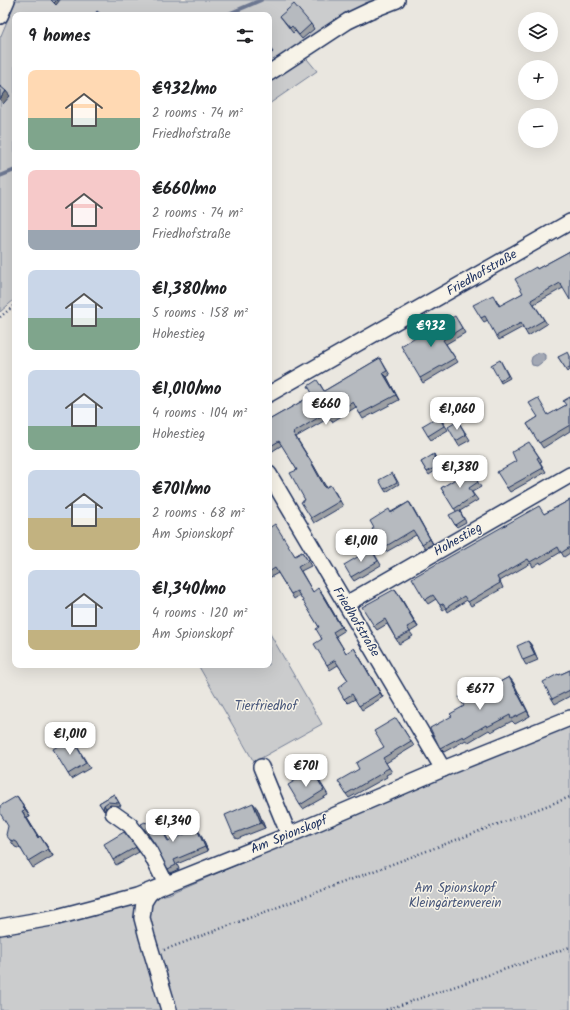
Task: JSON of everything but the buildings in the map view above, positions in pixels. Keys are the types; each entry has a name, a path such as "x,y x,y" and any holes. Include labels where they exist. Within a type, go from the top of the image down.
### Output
{"street":[{"path":"0,16 7,0"},
{"path":"272,71 348,21 397,0"},
{"name":"Friedhofstraße","path":"272,392 570,222"},
{"name":"Hohestieg","path":"346,604 570,475"},
{"name":"Friedhofstraße","path":"272,479 443,769"},
{"name":"Am Spionskopf","path":"0,927 57,917 137,896 289,835 443,769 570,718"},
{"path":"261,767 289,835"},
{"path":"113,813 130,825 150,852 161,886 146,899 142,914 152,954 169,1010"}],"path":[{"path":"0,318 12,308"},
{"path":"152,954 570,796"},
{"path":"386,1010 570,948"}],"green space":[{"path":"16,0 382,0 298,48 317,71 272,102 272,12 12,12 12,302 0,312 0,38"},
{"name":"Tierfriedhof","path":"272,637 322,724 254,762 200,668 272,668"},
{"name":"Am Spionskopf Kleingärtenverein","path":"570,724 570,1010 0,1010 0,930 169,894 449,773"}],"shaded area":[{"path":"538,353 545,355 545,360 537,366 532,365 532,357"}],"waterway":[{"path":"233,12 261,0"},
{"path":"0,176 12,171"}]}
